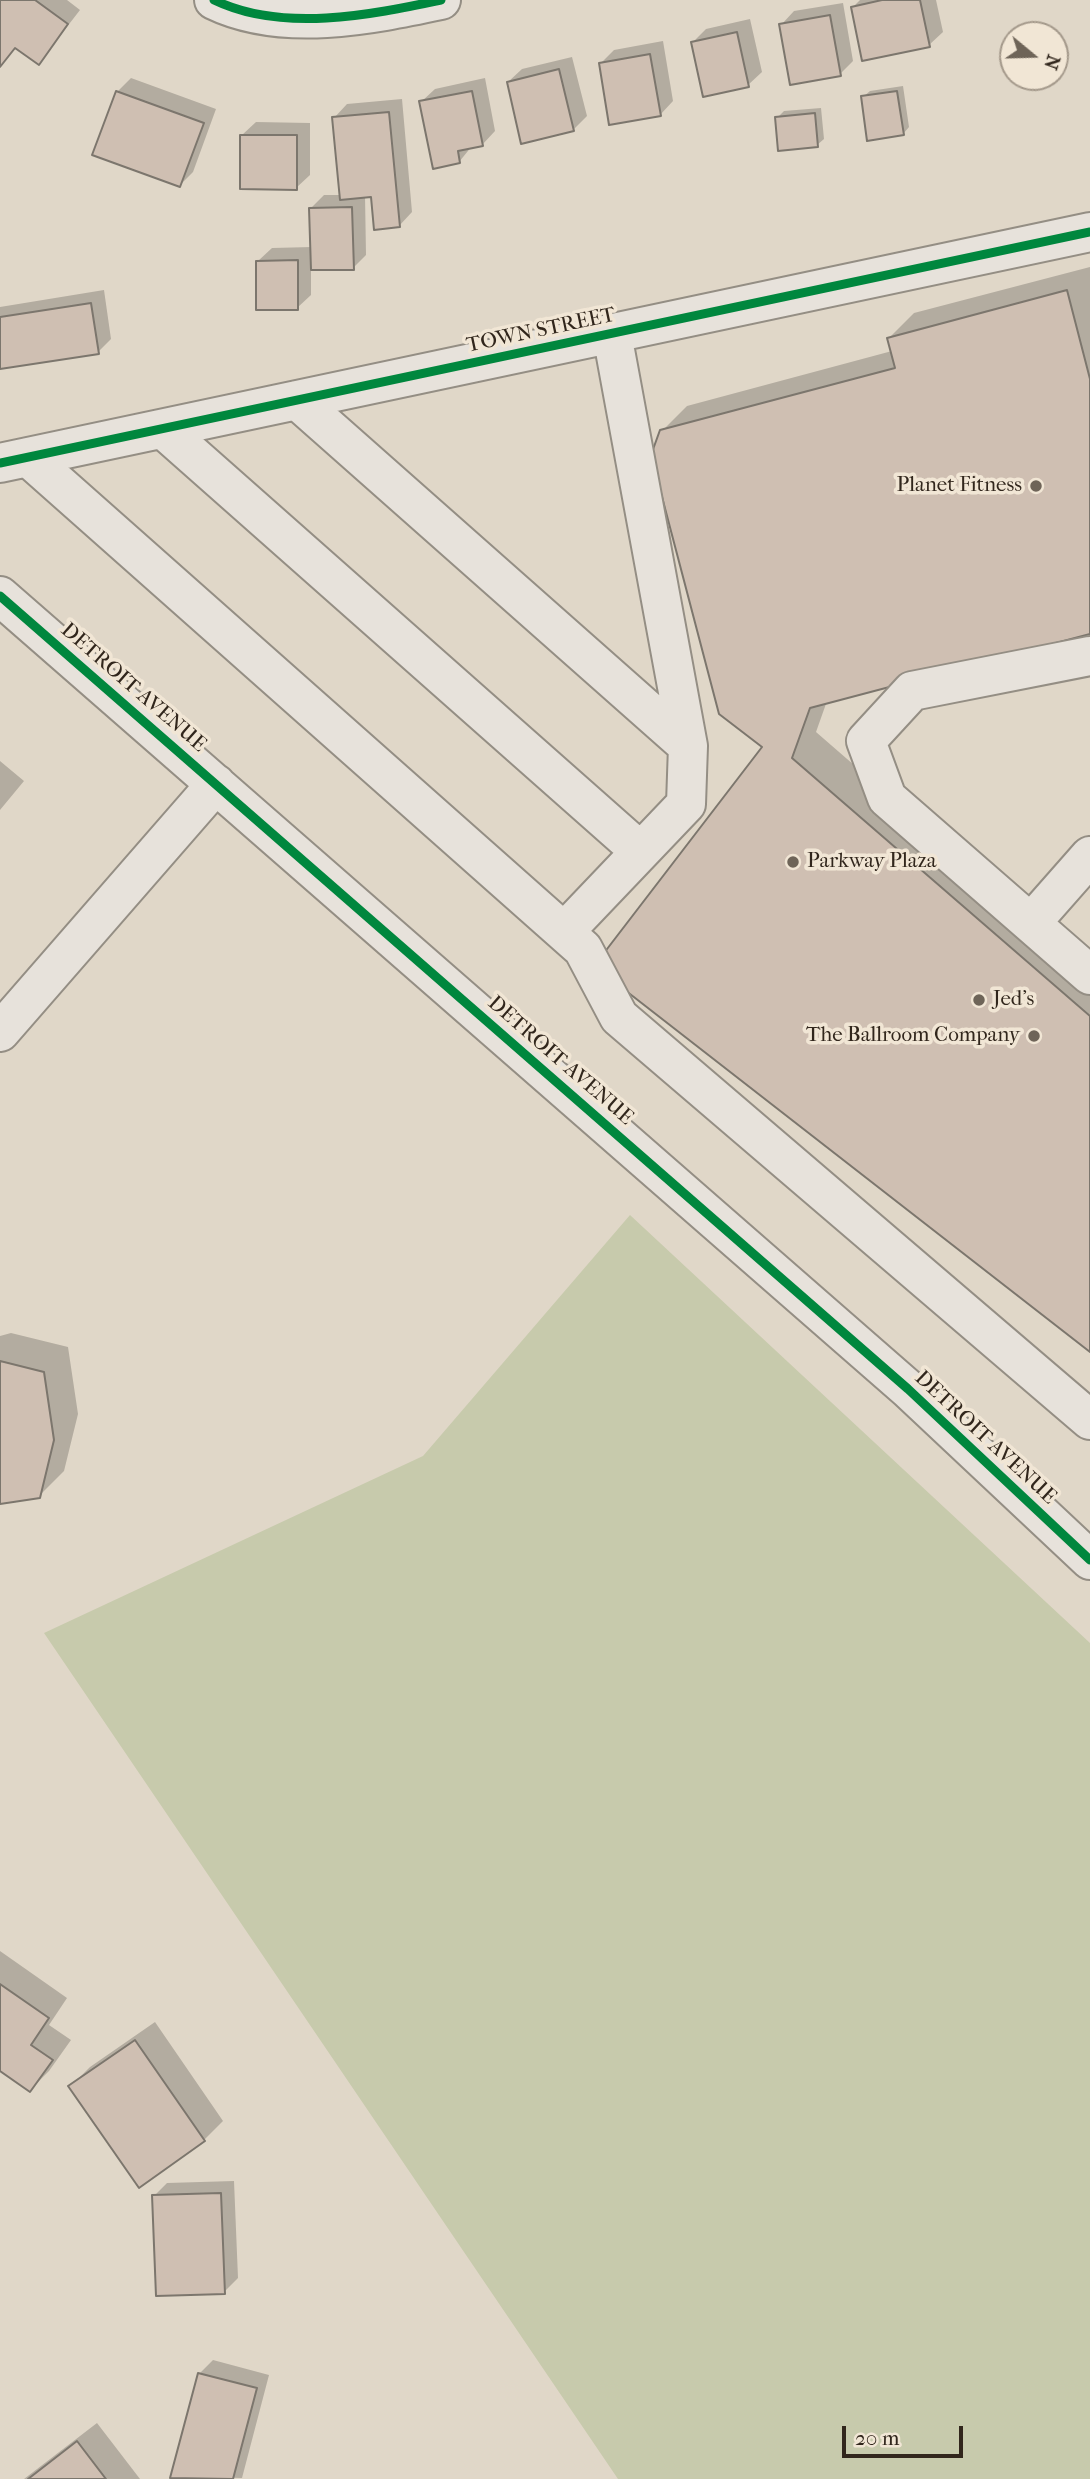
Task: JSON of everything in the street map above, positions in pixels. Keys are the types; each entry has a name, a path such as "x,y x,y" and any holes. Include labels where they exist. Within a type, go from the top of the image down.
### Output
{"street":[{"path":"214,0 228,7 272,17 348,17 441,0"},
{"name":"TOWN STREET","path":"14,460 1090,232"},
{"path":"564,932 686,804 688,746 612,334"},
{"path":"297,400 688,746"},
{"path":"163,429 640,851"},
{"path":"14,460 564,932 583,949 619,1017 1090,1420"},
{"name":"DETROIT AVENUE","path":"0,596 908,1389 1090,1560"},
{"path":"1090,656 912,691 866,741 887,798 1090,975"},
{"path":"0,1032 216,784"},
{"path":"1031,923 1090,856"}],"green space":[{"path":"630,1215 1090,1643 1090,2479 618,2479 44,1633 423,1456"}],"building":[{"path":"0,0 35,0 68,24 39,65 15,48 0,67"},
{"path":"882,0 920,0 930,47 862,61 851,7"},
{"path":"830,15 841,76 790,85 779,24"},
{"path":"737,32 749,87 703,97 691,42"},
{"path":"650,54 661,116 609,125 599,63"},
{"path":"559,69 574,131 521,144 507,82"},
{"path":"116,91 204,123 180,187 92,155"},
{"path":"472,91 483,146 458,151 460,163 433,169 419,101"},
{"path":"897,91 904,135 867,141 861,96"},
{"path":"389,112 400,227 374,230 371,197 340,200 332,117"},
{"path":"815,113 818,147 778,151 775,117"},
{"path":"240,135 297,135 297,190 240,189"},
{"path":"352,207 354,270 311,270 309,208"},
{"path":"298,260 298,310 256,310 256,261"},
{"name":"Parkway Plaza","path":"1067,290 1090,379 1090,634 810,708 792,758 1090,1016 1090,1352 594,966 762,747 719,714 651,455 660,430 895,368 887,338"},
{"path":"91,303 99,354 0,369 0,317"},
{"path":"0,1361 44,1372 54,1440 40,1498 0,1504"},
{"path":"0,1984 49,2018 31,2045 53,2060 30,2092 0,2071"},
{"path":"135,2040 205,2141 139,2188 68,2086"},
{"path":"221,2193 225,2294 156,2296 152,2195"},
{"path":"198,2373 257,2388 233,2479 170,2478"},
{"path":"77,2441 106,2479 28,2479"}],"cycle path":[{"path":"214,0 240,10 297,18 356,15 441,0"},
{"path":"0,463 1090,232"},
{"path":"0,596 908,1389 1090,1560"}],"place":[{"name":"Planet Fitness","path":"1036,486"},
{"name":"Parkway Plaza","path":"793,862"},
{"name":"Jed's","path":"979,1000"},
{"name":"The Ballroom Company","path":"1034,1036"}]}
